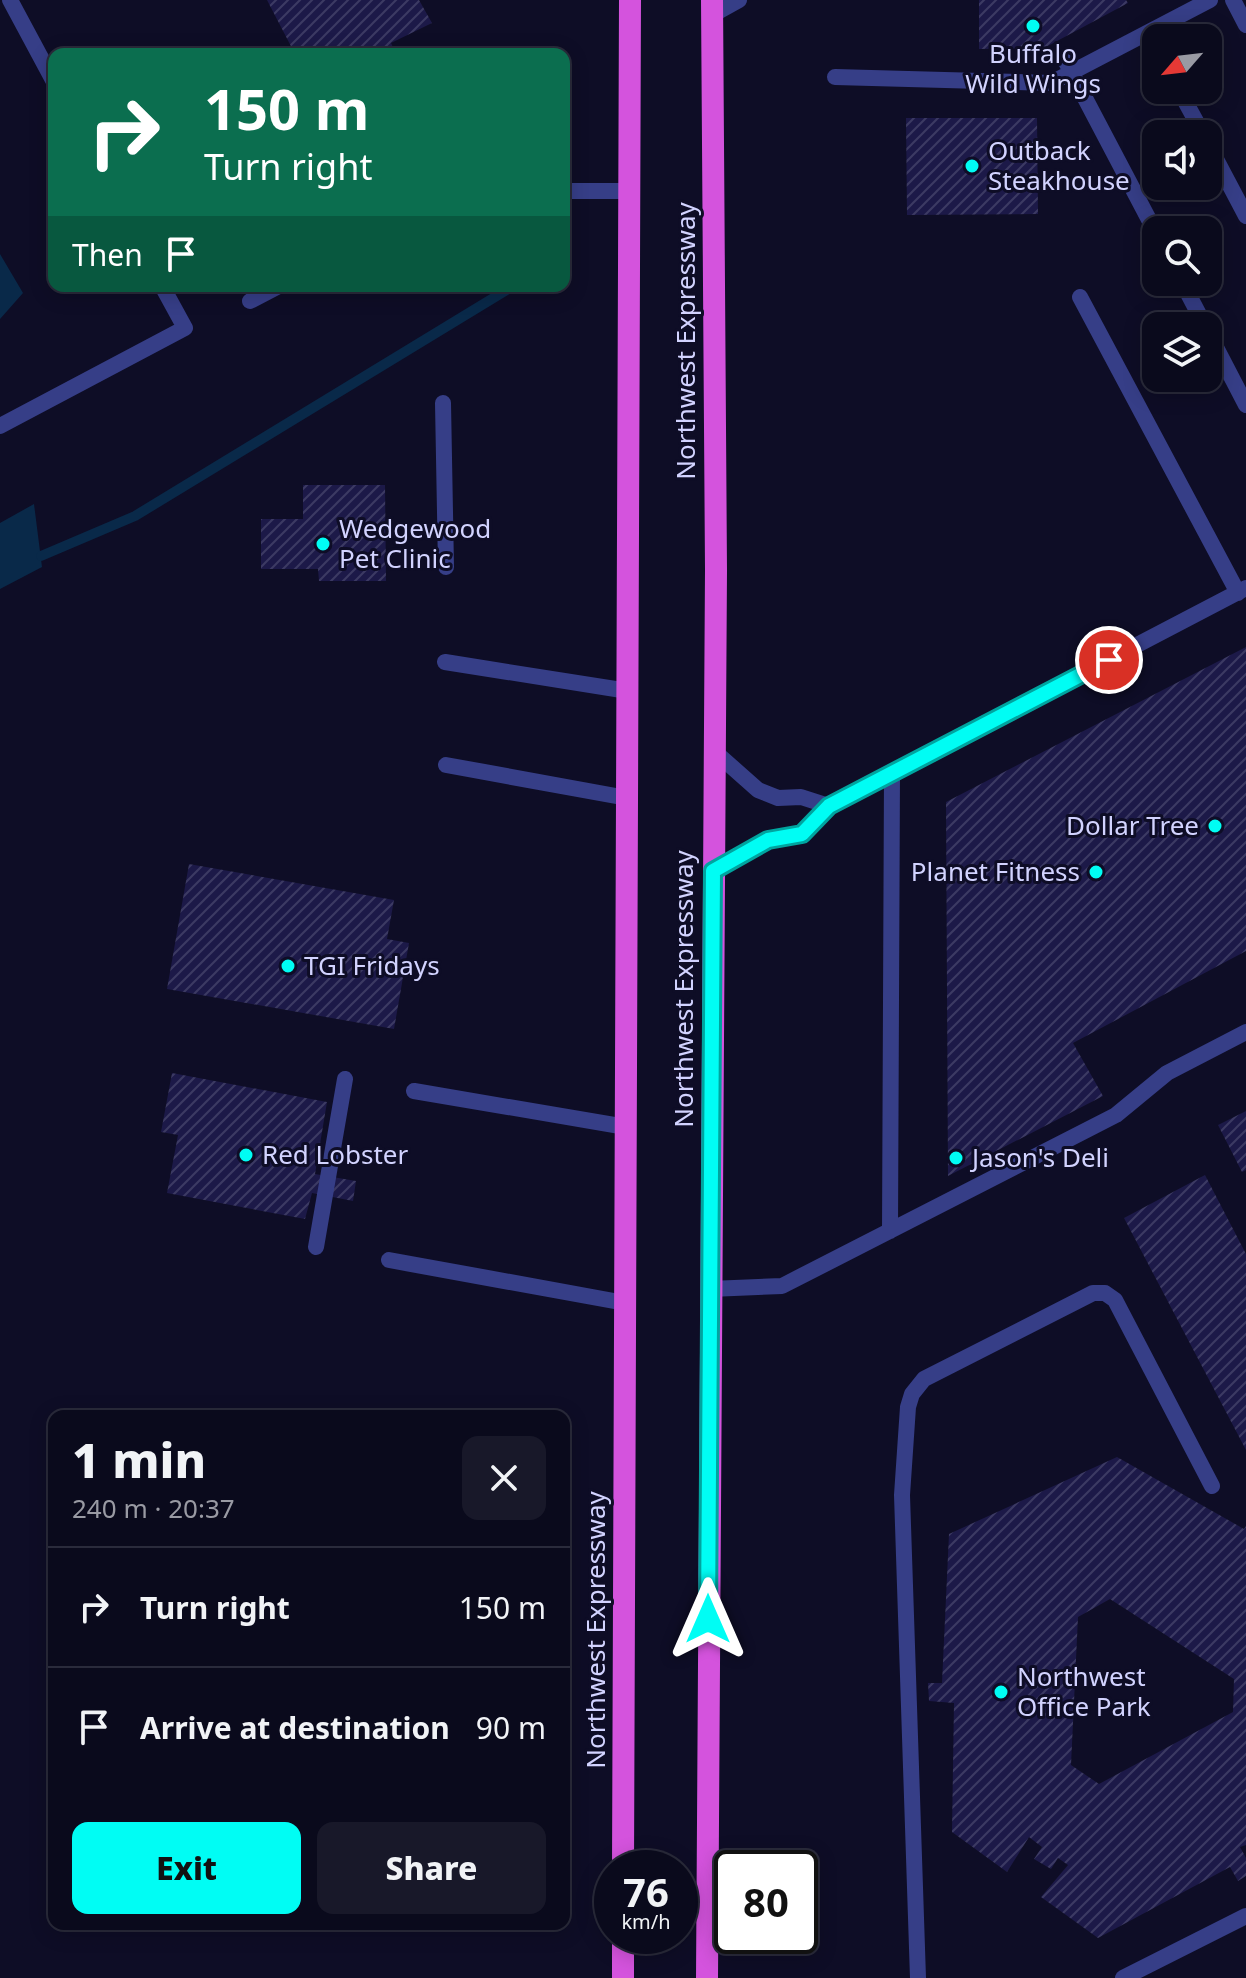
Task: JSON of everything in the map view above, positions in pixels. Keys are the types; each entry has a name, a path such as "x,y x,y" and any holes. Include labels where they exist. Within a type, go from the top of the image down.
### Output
{"highway":[{"name":"Northwest Expressway","path":"623,1850 630,0"},
{"name":"Northwest Expressway","path":"707,1978 714,751 712,8"},
{"path":"623,1954 623,1978"}],"street":[{"path":"10,0 48,71"},
{"path":"712,8 739,0"},
{"path":"1174,24 1210,0"},
{"path":"1233,0 1246,25"},
{"path":"835,77 1043,84 1069,68 1142,42"},
{"path":"1069,68 1147,216"},
{"path":"1222,171 1246,216"},
{"path":"570,191 629,191"},
{"path":"0,426 185,328 165,292"},
{"path":"250,301 267,292"},
{"path":"713,871 768,840 802,834 829,806 1242,590 1080,297"},
{"path":"1222,359 1246,405"},
{"path":"443,403 446,567"},
{"path":"445,662 628,691"},
{"path":"714,751 758,790 778,798 801,797 829,806"},
{"path":"446,765 627,798"},
{"path":"890,1231 892,773"},
{"path":"710,1289 782,1286 1116,1115 1167,1073 1246,1032"},
{"path":"316,1247 345,1079"},
{"path":"414,1091 626,1127"},
{"path":"389,1260 625,1303"},
{"path":"918,1978 902,1495 908,1407 912,1394 924,1379 1093,1293 1105,1293 1115,1300 1212,1486"},
{"path":"1123,1978 1246,1916"}],"water":[{"path":"0,254 23,293 0,319"},
{"path":"34,504 42,567 0,589 0,523"}],"building":[{"path":"267,0 419,0 432,23 391,43 393,48 292,48"},
{"name":"Buffalo Wild Wings","path":"979,0 1126,0 1128,3 1044,48 979,49"},
{"name":"Outback Steakhouse","path":"906,118 1037,118 1038,214 907,215"},
{"name":"Wedgewood Pet Clinic","path":"303,485 385,485 386,581 319,581 318,569 261,569 261,519 303,519"},
{"path":"1246,647 1246,951 1073,1043 1103,1096 948,1176 946,802"},
{"name":"TGI Fridays","path":"189,864 394,900 387,939 409,943 394,1029 167,989"},
{"name":"Red Lobster","path":"172,1073 327,1102 315,1174 356,1181 353,1201 312,1193 305,1219 167,1193 178,1135 161,1132"},
{"path":"1246,1111 1246,1170 1242,1172 1218,1125"},
{"path":"1205,1175 1246,1254 1246,1450 1124,1218"},
{"name":"Northwest Office Park","path":"1117,1457 1244,1529 1246,1526 1246,1845 1240,1847 1246,1858 1246,1876 1238,1881 1230,1867 1098,1938 1041,1897 1068,1865 1058,1858 1051,1869 1034,1859 1042,1847 1029,1837 1007,1872 952,1832 954,1703 929,1701 928,1683 942,1683 949,1534","holes":["1110,1599 1234,1679 1233,1712 1099,1784 1071,1765 1078,1617"]}],"waterway":[{"path":"41,556 135,516 503,292"}],"place":[{"name":"Buffalo Wild Wings","path":"1033,26"},
{"name":"Outback Steakhouse","path":"972,166"},
{"name":"Wedgewood Pet Clinic","path":"323,544"},
{"name":"Dollar Tree","path":"1215,826"},
{"name":"Planet Fitness","path":"1096,872"},
{"name":"TGI Fridays","path":"288,966"},
{"name":"Red Lobster","path":"246,1155"},
{"name":"Jason's Deli","path":"956,1158"},
{"name":"Northwest Office Park","path":"1001,1692"}],"route":[{"path":"708,1619 713,871 768,840 802,834 829,806 1109,660"}]}
